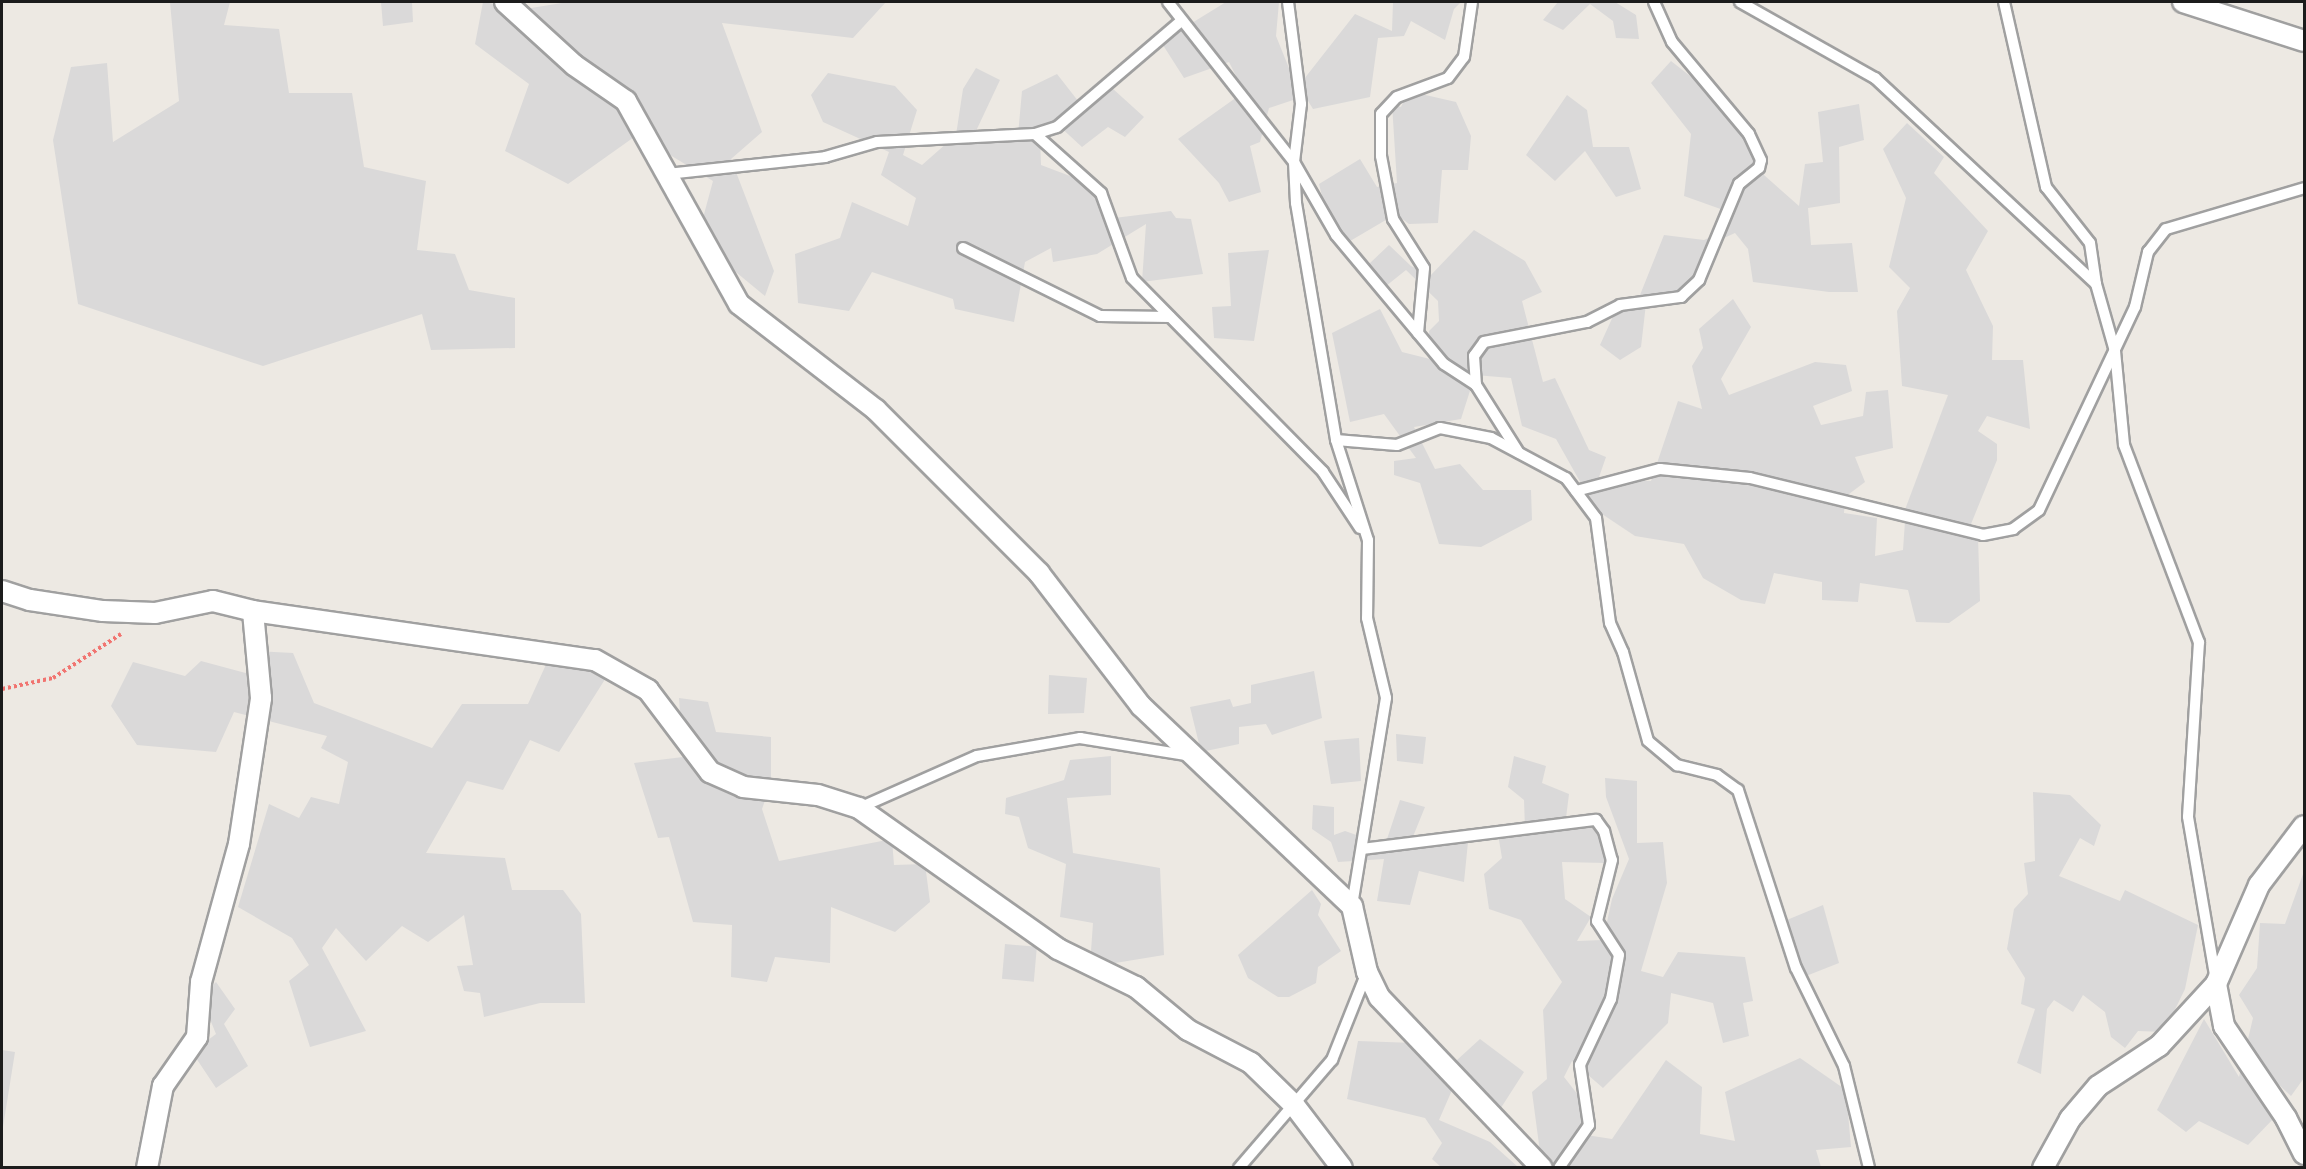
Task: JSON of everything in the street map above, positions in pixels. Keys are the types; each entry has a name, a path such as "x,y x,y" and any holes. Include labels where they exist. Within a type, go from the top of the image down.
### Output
{"street":[{"path":"505,2 574,66 626,101 739,304 884,418 1039,573 1141,706 1352,906 1367,972 1379,997 1542,1167"},
{"path":"2183,2 2304,41"},
{"path":"2,591 30,600 102,611 155,612 213,601 253,611 595,660 648,690 710,772 743,787 818,795 860,808 1058,949 1136,987 1188,1030 1251,1063 1294,1105 1342,1167"},
{"path":"147,1167 163,1086 197,1037 201,982 240,844 261,698 253,611"},
{"path":"2043,1167 2070,1119 2098,1086 2159,1046 2216,984 2259,885 2297,844 2304,826"},
{"path":"2216,984 2224,1026 2286,1118 2304,1154"}],"lane":[{"path":"1168,2 1294,162 1336,235 1444,364 1476,385 1520,453"},
{"path":"1288,2 1301,104 1294,162 1296,203 1336,440 1368,540 1367,618 1386,698 1352,906"},
{"path":"1418,333 1424,268 1393,219 1381,156 1381,114 1397,97 1448,78 1464,57 1472,2"},
{"path":"1476,385 1474,356 1484,342 1587,322 1620,305 1681,297 1699,280 1738,184 1759,168 1761,160 1749,134 1672,42 1654,2"},
{"path":"1740,2 1875,78 2096,284"},
{"path":"2004,2 2046,187 2090,243 2096,284 2115,351 2124,445 2199,642 2188,817 2216,984"},
{"path":"667,174 825,157 877,142 1035,134 1057,128 1181,21"},
{"path":"1035,134 1101,193 1132,278 1323,472 1368,540"},
{"path":"1576,491 1659,469 1750,478 1983,535 2013,530 2039,510 2135,307 2148,252 2166,229 2304,188"},
{"path":"963,248 1100,316 1170,317"},
{"path":"1336,440 1397,445 1440,428 1491,438 1566,478 1596,518 1610,623 1623,652 1648,741 1677,765 1717,775 1738,790 1796,968 1844,1066 1869,1167"},
{"path":"860,808 977,756 1080,738 1195,756"},
{"path":"1362,849 1596,820 1604,831 1612,860 1598,921 1619,955 1611,999 1580,1065 1589,1125 1559,1167"},
{"path":"1239,1167 1332,1060 1367,972"}],"path":[{"path":"2,689 52,678 155,612"}],"shaded area":[{"path":"170,2 230,2 224,25 279,29 289,93 352,93 364,167 426,181 417,250 455,254 469,290 515,298 515,348 431,350 422,314 263,366 78,304 53,140 71,67 107,63 113,142 179,101"},
{"path":"381,2 412,2 413,22 383,26"},
{"path":"483,2 525,9 568,2 886,2 853,38 722,23 762,132 731,159 774,271 765,296 697,240 713,181 637,135 568,184 505,151 529,84 475,44"},
{"path":"1226,2 1279,2 1276,36 1297,88 1355,14 1392,31 1393,2 1461,2 1454,9 1445,40 1411,21 1404,36 1378,38 1370,97 1313,109 1305,96 1269,108 1260,142 1250,146 1261,192 1229,202 1219,183 1178,139 1244,92 1229,62 1184,78 1161,42"},
{"path":"1558,2 1615,2 1636,15 1639,39 1616,38 1613,21 1590,4 1563,30 1543,20"},
{"path":"1671,61 1741,116 1764,175 1799,206 1805,164 1823,162 1818,112 1859,104 1864,140 1839,147 1840,203 1808,208 1811,245 1852,243 1858,292 1829,292 1753,282 1748,249 1735,233 1713,243 1687,293 1672,303 1647,295 1641,347 1620,360 1600,345 1615,312 1634,310 1664,235 1704,240 1726,230 1729,212 1684,196 1691,134 1651,83"},
{"path":"976,68 1000,80 976,131 1018,135 1022,91 1057,74 1082,106 1112,88 1144,117 1125,137 1108,127 1082,147 1057,124 1040,135 1041,165 1091,184 1114,218 1171,211 1176,218 1191,219 1203,274 1142,282 1146,224 1097,254 1053,262 1051,248 1025,262 1014,322 955,309 953,299 872,272 849,311 798,303 795,254 840,238 852,202 908,226 916,198 881,175 889,152 823,122 811,95 828,73 895,86 917,110 903,155 922,165 956,135 963,89"},
{"path":"1408,91 1456,102 1471,136 1468,170 1442,170 1438,223 1409,224 1396,214 1345,244 1330,228 1319,184 1360,159 1377,187 1397,183 1392,104 1401,107"},
{"path":"1567,95 1587,110 1593,147 1629,147 1641,189 1616,197 1585,151 1555,181 1526,155"},
{"path":"1907,123 1944,157 1934,173 1988,231 1966,270 1993,326 1992,360 2023,360 2030,429 1987,416 1978,431 1997,444 1997,460 1969,529 1978,537 1980,601 1949,623 1916,622 1908,590 1860,583 1858,602 1822,600 1822,582 1774,573 1765,604 1741,600 1703,578 1684,544 1635,536 1596,510 1556,439 1522,426 1511,378 1475,375 1461,419 1414,427 1435,469 1460,464 1483,490 1531,490 1532,520 1481,547 1439,544 1420,483 1394,475 1394,461 1416,458 1384,414 1350,422 1332,333 1380,309 1402,352 1430,359 1429,331 1439,321 1438,301 1406,270 1386,286 1369,264 1389,245 1411,266 1430,276 1474,230 1525,261 1542,292 1522,301 1543,382 1555,378 1589,450 1606,457 1598,480 1651,481 1678,401 1702,409 1692,366 1703,348 1699,329 1733,299 1751,327 1721,379 1729,395 1815,362 1846,365 1852,391 1813,406 1821,425 1863,416 1866,392 1888,390 1893,448 1855,457 1865,482 1845,497 1844,513 1877,518 1875,556 1903,550 1906,507 1948,395 1902,386 1897,311 1910,288 1889,267 1906,198 1883,149"},
{"path":"1269,250 1254,341 1214,338 1212,307 1231,306 1228,253"},
{"path":"255,651 293,653 314,703 432,748 462,704 528,704 549,658 609,673 559,752 530,740 503,790 467,781 426,853 505,858 512,890 563,890 581,914 585,1003 540,1003 484,1017 480,993 464,991 457,966 473,965 464,915 428,942 402,926 366,961 336,928 322,948 366,1031 310,1047 289,981 309,965 292,938 238,907 269,804 299,818 311,797 339,804 348,762 321,748 327,736 234,712 216,752 137,745 111,706 133,662 185,676 201,661 253,675"},
{"path":"1314,671 1322,718 1272,735 1266,724 1239,727 1239,744 1201,752 1190,707 1230,699 1233,707 1251,703 1251,685"},
{"path":"1049,675 1087,678 1084,713 1048,714"},
{"path":"679,698 708,702 716,732 771,737 771,783 762,809 779,861 892,839 894,865 925,864 930,902 895,932 831,907 830,963 775,957 767,982 731,977 732,925 693,922 669,837 658,838 634,763 683,757"},
{"path":"1396,734 1426,737 1423,764 1397,761"},
{"path":"1359,738 1361,781 1331,784 1324,741"},
{"path":"1111,756 1111,795 1067,798 1073,853 1160,868 1164,955 1103,965 1091,951 1093,923 1060,917 1066,864 1028,848 1019,817 1005,814 1006,798 1064,780 1070,760"},
{"path":"1514,756 1546,766 1542,783 1569,794 1565,826 1599,826 1606,863 1562,862 1565,899 1591,917 1577,941 1603,940 1612,899 1629,859 1606,797 1605,778 1637,781 1637,843 1663,842 1667,883 1641,971 1663,977 1678,952 1745,957 1753,1001 1743,1003 1749,1036 1723,1043 1713,1003 1671,993 1668,1023 1603,1088 1572,1061 1564,1077 1582,1100 1586,1135 1612,1139 1666,1060 1702,1087 1700,1134 1735,1141 1725,1092 1800,1058 1846,1090 1851,1147 1816,1150 1821,1167 1542,1167 1532,1092 1547,1079 1543,1010 1562,982 1521,920 1489,909 1484,874 1502,858 1497,828 1525,829 1524,800 1508,787"},
{"path":"2033,792 2070,795 2101,825 2094,846 2080,838 2059,876 2120,901 2125,890 2198,925 2185,989 2164,1032 2138,1031 2125,1048 2111,1037 2105,1012 2083,995 2073,1012 2054,1000 2047,1009 2041,1074 2017,1063 2035,1009 2021,1004 2025,978 2007,949 2014,909 2028,894 2024,863 2035,861"},
{"path":"1400,800 1425,807 1412,839 1468,842 1464,882 1419,871 1410,905 1377,901 1384,859 1338,862 1331,842 1312,829 1313,805 1334,807 1334,835 1345,831 1385,845"},
{"path":"2303,874 2304,1078 2291,1096 2258,1065 2252,1088 2277,1115 2248,1145 2199,1121 2186,1132 2157,1110 2204,1019 2239,1077 2253,1018 2239,995 2257,968 2260,923 2285,924"},
{"path":"1312,890 1321,904 1318,915 1341,951 1318,967 1316,983 1289,997 1278,997 1248,978 1238,955"},
{"path":"1823,905 1839,963 1801,978 1782,922"},
{"path":"1005,944 1037,947 1034,982 1002,979"},
{"path":"216,982 235,1009 224,1024 248,1066 216,1088 192,1052 216,1034 201,997"},
{"path":"1480,1039 1524,1072 1497,1114 1459,1074 1439,1120 1490,1142 1518,1167 1441,1167 1432,1159 1442,1143 1425,1118 1347,1099 1358,1041 1414,1043 1445,1071"},
{"path":"2,1050 15,1052 3,1127 2,1127"}]}
